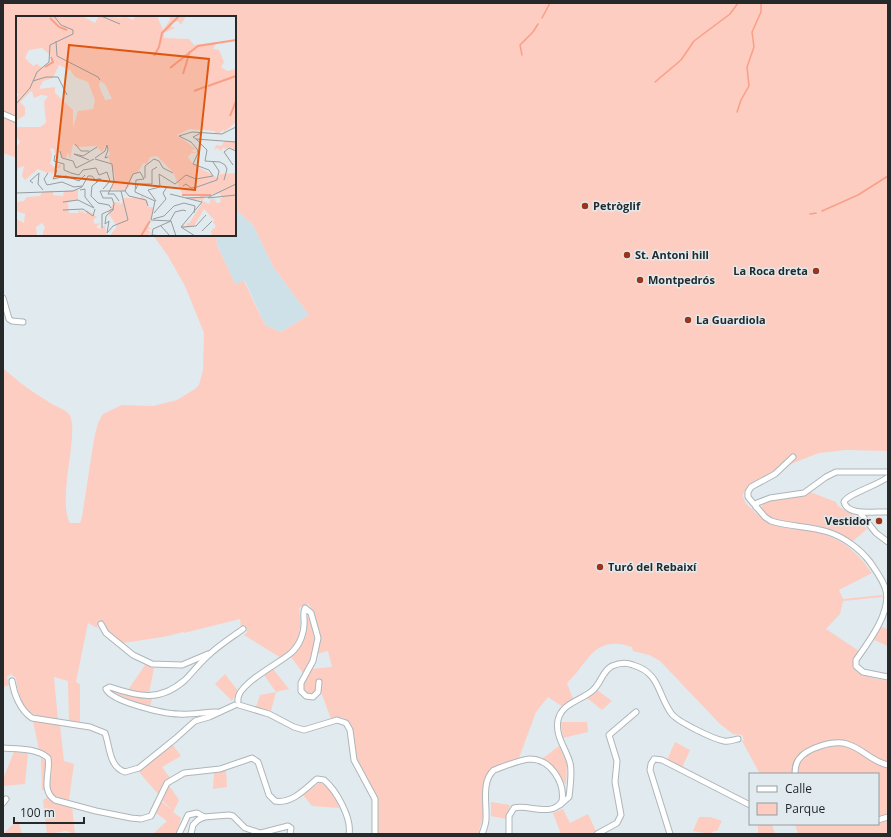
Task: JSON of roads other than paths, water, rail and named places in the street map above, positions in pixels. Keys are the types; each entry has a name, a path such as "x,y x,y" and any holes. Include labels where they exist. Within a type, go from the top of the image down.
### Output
{"street":[{"path":"3,114 16,120"},
{"path":"3,298 9,319 12,321 23,322"},
{"path":"793,457 776,474 749,489 748,497 771,521 836,535 853,546 867,558 881,578 886,590 886,598 878,626 856,660 856,666 863,672 888,677"},
{"path":"756,507 766,499 804,493 826,477 836,472 888,472"},
{"path":"888,477 883,482 845,499 845,505 861,514 876,533 888,542"},
{"path":"861,514 878,511 888,512"},
{"path":"237,704 238,694 268,668 285,658 298,646 304,627 305,608 309,610 316,626 318,642 313,661 301,683 300,690 306,696 313,697 318,692 319,682"},
{"path":"101,624 106,632 133,655 152,664 182,665 210,653"},
{"path":"218,712 184,714 171,713 128,702 109,693 106,689 108,687 137,696 158,695 168,691 185,680 210,653 243,629"},
{"path":"510,834 509,816 514,808 550,809 560,805 569,797 570,763 560,742 559,718 565,708 592,692 608,668 613,665 630,664 648,672 658,684 667,707 676,718 716,739 729,742 738,739"},
{"path":"12,681 16,697 24,711 32,718 90,727 105,733 113,762 118,769 125,772 138,768 175,740 195,721 212,716 237,704 269,714 290,725 304,730 338,720 346,723 350,730 354,760 375,799 375,834"},
{"path":"597,834 617,823 620,815 615,782 617,762 609,735 636,712"},
{"path":"795,773 797,763 804,754 830,744 845,743 874,760 888,765"},
{"path":"3,748 27,750 40,753 48,758 48,788 50,795 55,800 96,811 142,819 151,816 167,783 184,773 220,769 252,758 258,762 269,795 275,801 291,799 303,792 317,779 324,780 340,799 349,823 349,834"},
{"path":"670,834 650,770 654,759 662,760 749,804"},
{"path":"482,834 486,821 487,782 491,773 498,769 530,760 545,764 555,772 559,780 563,793 560,805"},
{"path":"179,834 188,815 197,813 204,817"},
{"path":"191,834 193,825 204,817 231,815 245,828 262,833 288,826 292,828 290,834"}],"waterway":[{"path":"542,18 550,3"},
{"path":"655,82 681,60 694,41 730,14 738,3"},
{"path":"737,112 741,100 749,86 747,67 754,47 752,32 761,12 761,3"},
{"path":"522,55 520,45 533,32 538,24"},
{"path":"822,211 858,195 888,176"},
{"path":"810,214 816,213"}],"place":[{"name":"Petròglif","path":"585,206"},
{"name":"St. Antoni hill","path":"627,255"},
{"name":"La Roca dreta","path":"816,271"},
{"name":"Montpedrós","path":"640,280"},
{"name":"La Guardiola","path":"688,320"},
{"name":"Vestidor","path":"879,521"},
{"name":"Turó del Rebaixí","path":"600,567"}]}
